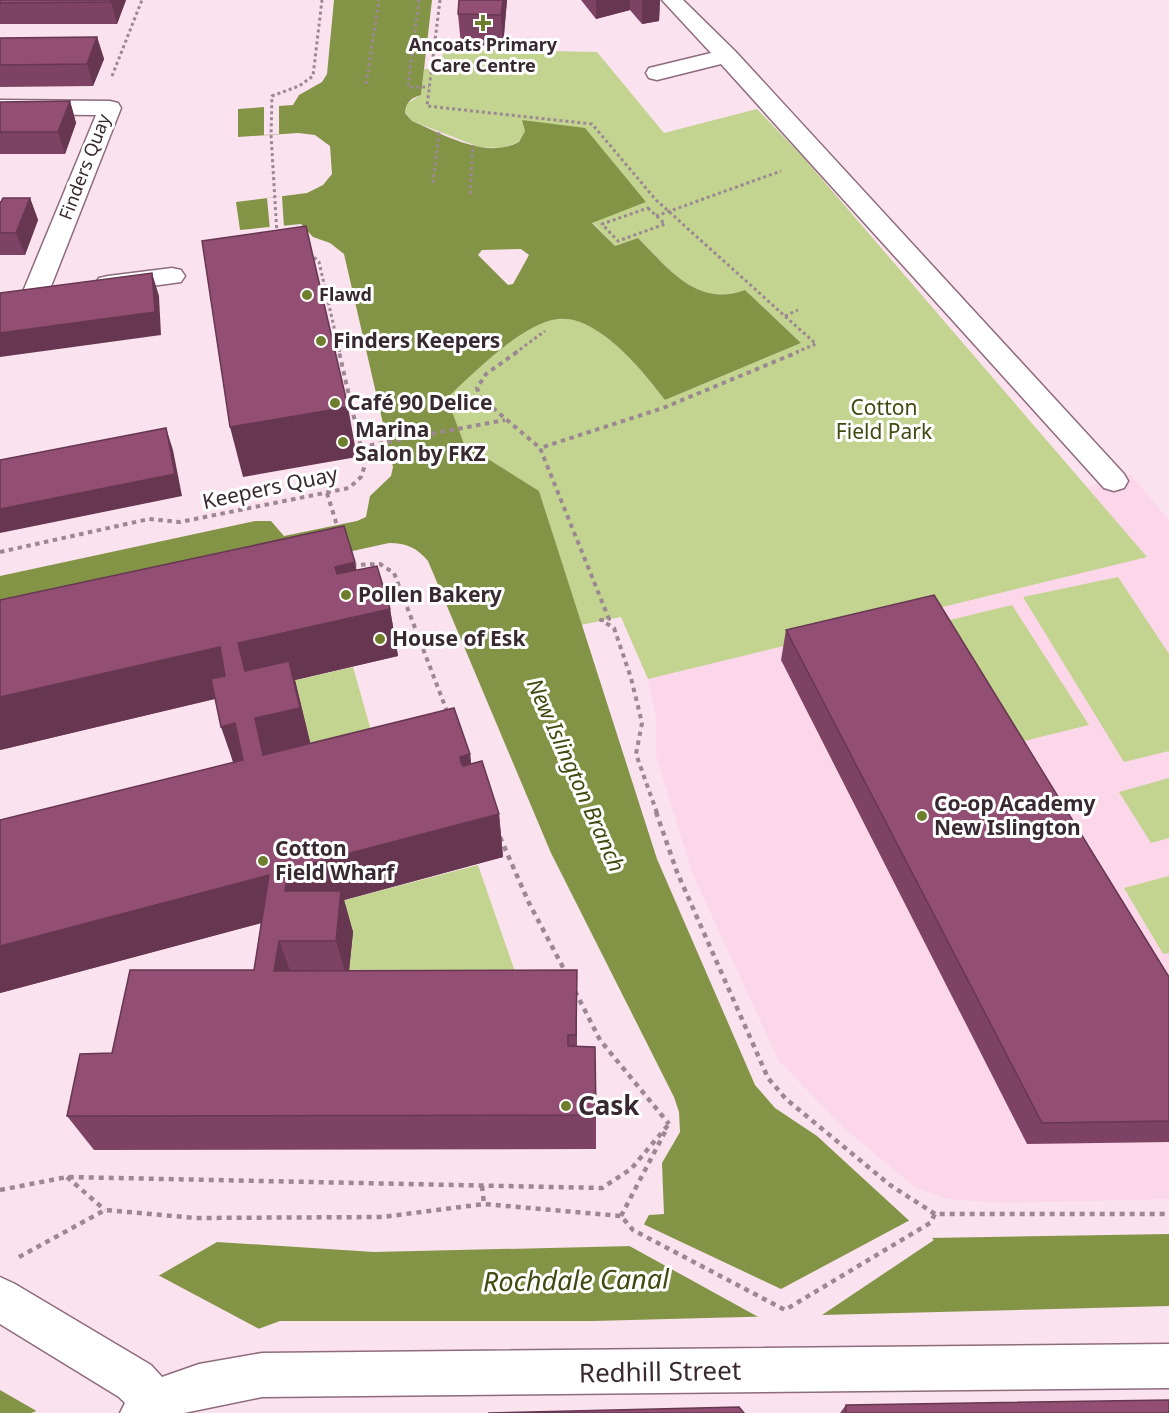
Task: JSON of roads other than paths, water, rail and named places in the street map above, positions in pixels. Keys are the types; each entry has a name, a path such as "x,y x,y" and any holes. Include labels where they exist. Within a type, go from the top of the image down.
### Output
{"street":[{"path":"672,0 727,56 1114,481"},
{"path":"657,73 727,56"},
{"name":"Finders Quay","path":"0,107 110,108 46,292 172,276"},
{"path":"5,1280 135,1381 149,1407"},
{"name":"Redhill Street","path":"149,1407 203,1385 262,1375 1169,1366"}],"water":[{"path":"334,0 432,0 421,95 410,101 405,113 412,121 465,143 493,148 506,147 519,142 525,131 522,120 585,128 646,202 592,223 615,246 638,238 672,272 698,289 712,294 728,294 745,290 801,343 665,400 632,361 604,335 573,320 558,319 544,323 514,339 447,398 464,444 539,491 657,859 755,1085 775,1108 817,1136 928,1238 1169,1234 1169,1306 593,1321 280,1321 31,1413 0,1413 0,1337 134,1290 217,1242 374,1252 632,1246 649,1215 664,1214 662,1163 680,1132 679,1112 674,1097 551,853 428,561 420,553 406,545 389,543 0,629 0,576 255,521 271,521 284,536 357,521 366,517 370,496 391,476 393,467 344,254 330,243 313,237 301,224 240,230 236,202 307,193 323,185 332,174 330,146 315,135 298,133 238,137 238,109 293,105 299,95 322,82 327,74","holes":["521,249 529,255 513,284 508,285 478,255 482,250"]}],"place":[{"name":"Ancoats Primary Care Centre","path":"483,23"},
{"name":"Flawd","path":"307,295"},
{"name":"Finders Keepers","path":"321,341"},
{"name":"Café 90 Delice","path":"335,403"},
{"name":"Marina Salon by FKZ","path":"343,442"},
{"name":"Pollen Bakery","path":"346,595"},
{"name":"House of Esk","path":"380,639"},
{"name":"Co-op Academy New Islington","path":"922,816"},
{"name":"Cotton Field Wharf","path":"263,861"},
{"name":"Cask","path":"566,1106"}],"park label":[{"name":"Cotton Field Park","path":"884,420"}],"water label":[{"name":"New Islington Branch","path":"576,775"},
{"name":"Rochdale Canal","path":"576,1281"}]}
